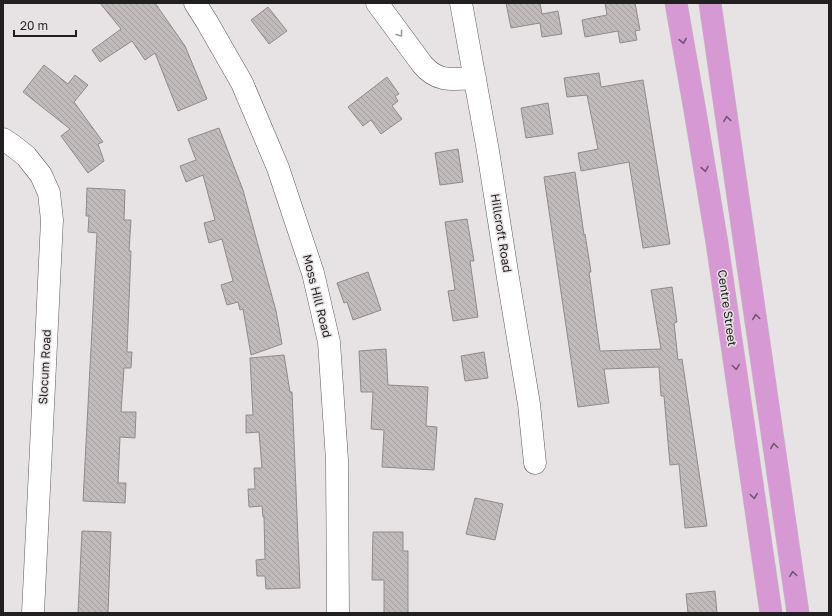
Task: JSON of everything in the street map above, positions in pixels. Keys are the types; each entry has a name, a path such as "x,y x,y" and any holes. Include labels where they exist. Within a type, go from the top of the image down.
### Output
{"highway":[{"name":"Centre Street","path":"676,3 715,227 771,613"},
{"path":"710,3 798,613"}],"street":[{"name":"Moss Hill Road","path":"195,3 242,83 278,168 315,281 329,342 337,460 338,613"},
{"path":"377,3 430,73 447,79 475,78"},
{"name":"Hillcroft Road","path":"461,3 488,151 529,404 535,463"},
{"name":"Slocum Road","path":"3,139 26,156 41,175 49,193 52,220 33,613"}],"building":[{"path":"100,3 155,3 185,46 207,99 178,111 155,53 145,60 132,41 100,62 92,50 121,29"},
{"path":"506,3 540,3 542,14 558,11 562,34 542,37 540,23 511,28"},
{"path":"605,3 635,3 640,30 635,31 637,40 620,43 618,31 585,37 582,20 607,15"},
{"path":"268,7 287,31 269,44 251,20"},
{"path":"44,65 68,84 75,75 88,85 74,102 103,142 98,144 104,161 88,173 61,136 70,129 23,92"},
{"path":"599,73 601,87 643,80 670,244 643,248 629,162 581,171 578,153 598,149 587,95 567,97 564,78"},
{"path":"387,77 399,94 395,96 398,101 392,106 402,119 381,134 371,120 363,126 348,107"},
{"path":"548,103 553,134 526,138 521,108"},
{"path":"219,128 243,190 276,311 282,344 251,355 243,309 240,310 238,302 227,305 221,285 233,281 222,239 209,243 204,223 215,220 203,175 186,182 180,166 196,160 188,139"},
{"path":"458,149 463,182 440,185 435,153"},
{"path":"575,172 591,272 589,272 600,351 661,349 651,290 672,287 677,322 674,323 678,360 682,359 707,526 685,528 679,464 670,465 664,396 661,396 659,367 604,369 609,403 578,407 544,177"},
{"path":"87,188 125,190 124,220 131,220 127,352 132,352 131,368 124,368 121,412 136,412 135,438 120,437 118,483 126,483 125,503 83,501 97,233 88,232 89,216 86,216"},
{"path":"467,219 474,261 470,261 478,317 453,321 448,291 455,290 445,222"},
{"path":"368,272 381,310 353,320 347,302 344,303 337,283"},
{"path":"386,349 388,385 428,387 426,426 437,427 434,470 382,467 384,430 371,429 373,392 361,392 359,351"},
{"path":"484,352 488,378 465,381 461,356"},
{"path":"284,355 290,392 292,392 300,588 266,589 265,576 257,576 256,560 265,559 264,517 262,506 249,507 248,489 255,489 254,468 262,468 259,432 246,433 246,415 253,415 250,358"},
{"path":"475,498 503,504 495,540 466,534"},
{"path":"82,531 111,532 108,613 78,613"},
{"path":"373,532 403,532 403,551 408,551 408,613 384,613 384,580 372,580"},
{"path":"715,591 717,613 688,613 686,594"}]}
